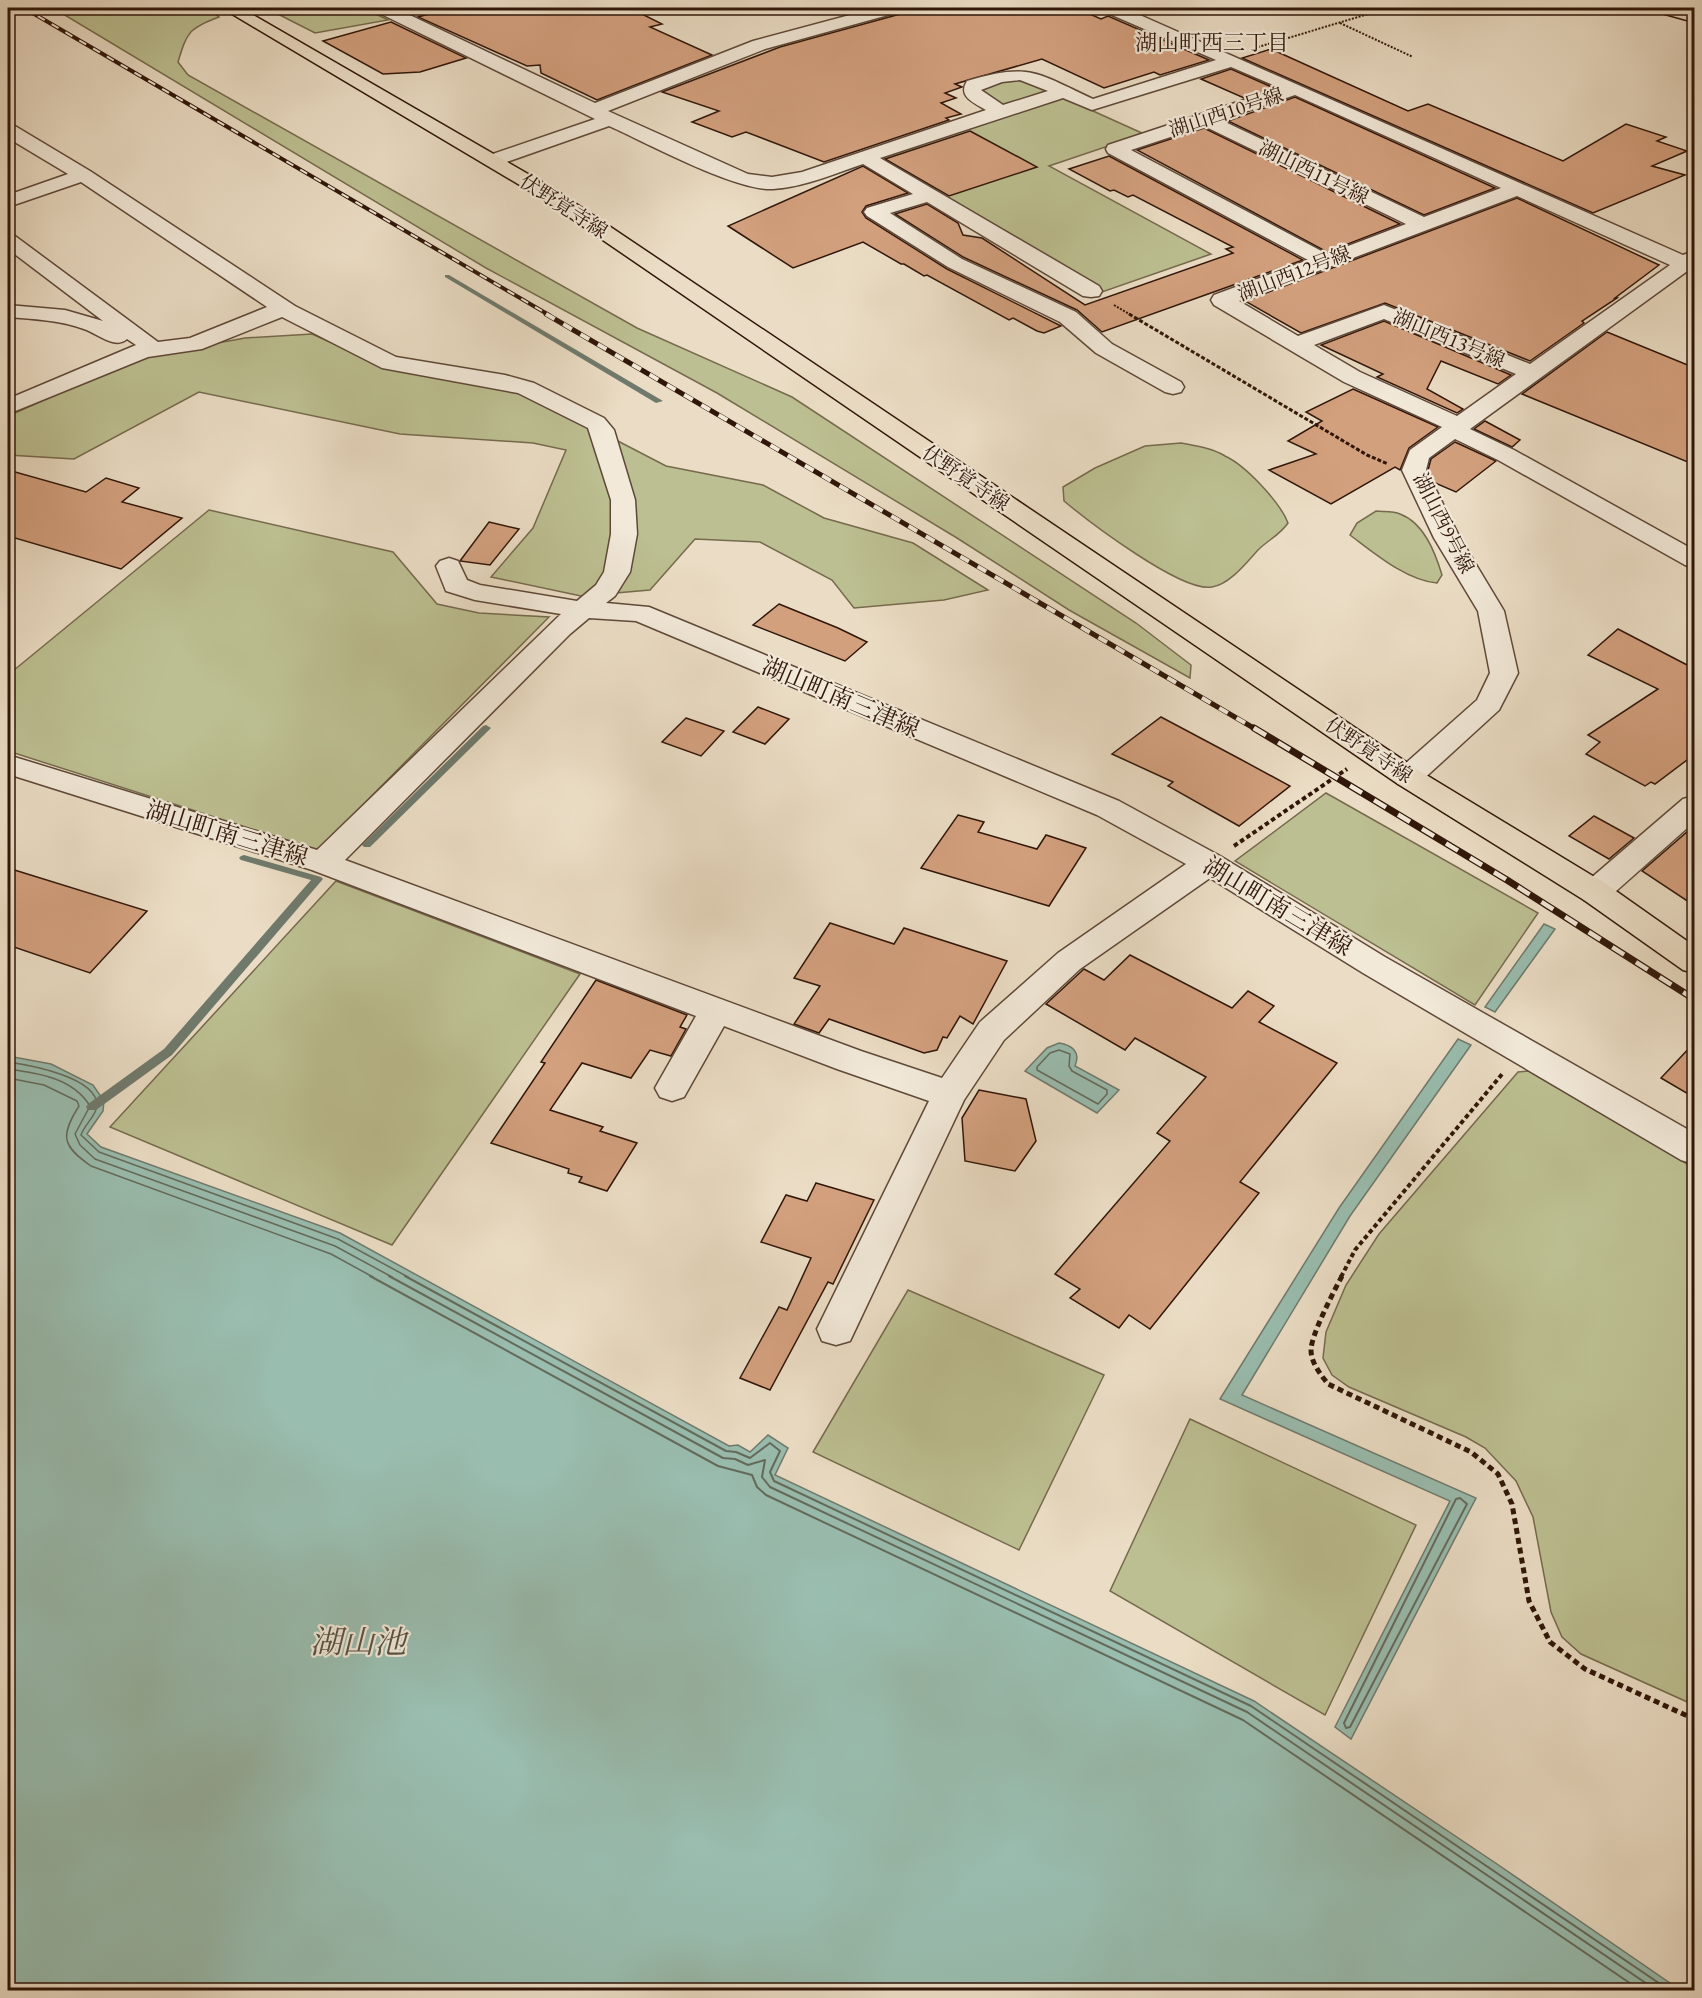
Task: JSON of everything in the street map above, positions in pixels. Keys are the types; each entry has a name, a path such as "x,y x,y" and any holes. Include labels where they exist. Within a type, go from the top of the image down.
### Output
{"main road":[{"name":"伏野覚寺線","path":"230,8 547,193 1408,777 1595,892 1695,962"},
{"path":"1664,8 1695,17"}],"street":[{"path":"383,8 602,115 731,174 759,183 791,181 1064,92"},
{"path":"494,160 759,45 893,8"},
{"path":"1111,8 1296,89"},
{"path":"1001,111 974,95 973,85 1006,75 1034,76 1092,105 1224,58"},
{"name":"湖山西10号線","path":"1325,261 1114,150 1296,89 1517,189 1692,263"},
{"name":"湖山西11号線","path":"1205,119 1422,224"},
{"path":"8,130 83,175 282,309 390,363 505,382 526,388 596,423 602,430 623,501 624,534 617,572 606,590 583,610 475,592 456,585 449,566"},
{"path":"863,156 1091,291"},
{"path":"8,201 83,175"},
{"name":"湖山西12号線","path":"1517,189 1222,300 1352,377 1457,428 1695,560"},
{"path":"930,195 874,212 955,263 1068,317 1080,331 1106,351 1173,387"},
{"path":"8,240 148,344 143,351"},
{"name":"湖山西9号線","path":"1408,777 1489,704 1504,673 1491,611 1447,538 1415,472 1418,455 1692,263"},
{"path":"8,407 143,351 194,344 282,309"},
{"name":"湖山西13号線","path":"1297,344 1384,311 1533,373"},
{"path":"8,312 46,314 103,327 143,351"},
{"name":"湖山町南三津線","path":"8,764 323,864 561,628 583,610 640,613 1108,808 1209,863 1374,965 1695,1150"},
{"path":"1595,892 1695,806"},
{"path":"836,1329 950,1094 992,1031 1069,962 1209,863"},
{"path":"323,864 849,1060 950,1094"},
{"path":"672,1088 716,1010"}],"path":[{"path":"1224,58 1388,8"},
{"path":"1340,23 1413,57"},
{"path":"1114,304 1367,455 1415,472"},
{"path":"1209,863 1371,752"},
{"path":"1523,1049 1355,1250 1326,1306 1311,1350 1316,1367 1328,1384 1471,1452 1498,1474 1512,1504 1529,1601 1550,1642 1585,1669 1695,1719"}],"shaded area":[{"path":"53,8 208,8 219,17 201,24 191,32 178,62 188,75 637,328 792,397 1136,623 1191,665 1190,678 1069,610 957,538 717,393 486,268"},
{"path":"266,8 364,8 388,20 315,33"},
{"path":"1011,77 1048,88 1047,92 1003,105 978,94 978,86"},
{"path":"1062,97 1144,134 1049,166 1211,254 1102,292 875,156"},
{"path":"312,334 393,370 512,390 666,466 763,485 824,518 913,543 988,590 944,600 854,608 832,580 760,542 695,539 650,590 581,596 491,577 533,528 566,450 533,443 400,434 199,392 74,459 8,455 8,416 141,357 245,338"},
{"path":"1181,443 1215,451 1242,467 1270,495 1288,523 1243,567 1225,582 1212,587 1198,586 1158,568 1113,539 1064,501 1063,487 1095,468 1145,446"},
{"path":"209,510 393,552 437,604 479,613 549,617 318,850 8,751 8,675"},
{"path":"1376,511 1400,514 1416,524 1422,531 1432,548 1442,575 1437,583 1403,572 1350,535 1357,523"},
{"path":"1326,793 1538,913 1475,1005 1235,861"},
{"path":"336,881 580,974 392,1245 110,1127"},
{"path":"1529,1071 1694,1168 1694,1705 1581,1654 1562,1637 1551,1612 1533,1517 1516,1481 1485,1448 1466,1437 1349,1387 1332,1375 1323,1358 1326,1332 1346,1285 1379,1234 1518,1072"},
{"path":"908,1290 1104,1375 1019,1550 813,1452"},
{"path":"1190,1419 1416,1525 1325,1715 1110,1591"}],"water":[{"path":"1544,924 1555,929 1495,1012 1485,1007"},
{"path":"1458,1039 1471,1045 1350,1216 1242,1395 1476,1498 1351,1739 1335,1727 1450,1501 1220,1399 1339,1208"},
{"path":"1059,1043 1068,1045 1074,1050 1077,1057 1075,1066 1119,1090 1097,1113 1025,1071 1047,1048"},
{"name":"湖山池","path":"8,1056 51,1064 93,1085 104,1101 103,1111 87,1134 101,1147 340,1233 729,1446 738,1445 750,1452 768,1435 788,1448 775,1475 1254,1701 1680,1990 8,1990"}],"building":[{"path":"450,8 630,8 662,24 650,27 712,55 597,100 541,73 540,65 527,66 418,17"},
{"path":"911,8 1076,8 1101,19 1108,16 1209,60 1160,75 1154,72 1104,88 1042,59 955,84 962,87 945,93 956,98 941,103 961,114 946,118 949,120 824,162 746,132 732,137 692,122 719,111 662,92 780,47 900,14 903,10"},
{"path":"391,22 466,58 420,72 383,74 323,41"},
{"path":"1271,49 1408,111 1428,104 1563,161 1626,124 1666,137 1657,141 1687,151 1652,166 1685,175 1593,213 1242,58"},
{"path":"1231,69 1274,88 1244,98 1201,79"},
{"path":"1295,97 1495,188 1424,215 1228,121"},
{"path":"1204,128 1400,224 1327,252 1137,150"},
{"path":"970,131 1037,167 949,196 885,159"},
{"path":"1109,156 1303,260 1102,332 1077,310 963,257 895,214 927,204 958,223 963,235 982,238 1085,305 1233,253 1226,249 1233,247 1133,195 1128,197 1114,190 1110,191 1069,169"},
{"path":"863,166 908,193 866,206 862,212 866,218 947,269 1061,326 1044,333 1013,318 1009,320 863,242 793,268 728,226"},
{"path":"1517,198 1659,265 1530,361 1385,303 1301,333 1245,301"},
{"path":"1384,321 1511,375 1498,384 1441,361 1427,389 1463,409 1457,413 1377,377 1383,374 1321,345"},
{"path":"1607,332 1695,368 1695,465 1522,394"},
{"path":"1353,389 1438,427 1409,448 1400,470 1395,467 1331,504 1269,470 1316,454 1288,441 1322,421 1306,412"},
{"path":"1485,421 1520,440 1512,447 1474,429"},
{"path":"1455,442 1496,461 1456,492 1435,483 1428,470 1431,459"},
{"path":"8,470 86,492 106,478 139,488 122,502 182,518 121,569 8,536"},
{"path":"489,522 519,529 490,565 460,561"},
{"path":"779,604 867,642 845,661 753,625"},
{"path":"1618,629 1691,667 1695,664 1695,754 1655,784 1651,782 1645,786 1586,754 1600,742 1588,735 1658,689 1588,655"},
{"path":"758,707 789,719 765,744 733,732"},
{"path":"1161,717 1290,786 1239,826 1168,786 1173,782 1112,754"},
{"path":"686,718 724,731 701,756 662,742"},
{"path":"958,815 984,822 978,832 1037,849 1046,835 1086,848 1049,906 921,868"},
{"path":"1594,816 1634,838 1609,859 1569,836"},
{"path":"1695,825 1695,906 1642,871"},
{"path":"8,868 147,911 90,973 8,945"},
{"path":"830,923 894,944 904,928 1007,961 973,1024 960,1016 947,1038 943,1037 937,1050 924,1053 829,1019 819,1033 794,1024 820,986 794,978"},
{"path":"1130,955 1232,1008 1248,991 1274,1006 1259,1022 1337,1063 1240,1182 1259,1193 1150,1329 1129,1315 1119,1328 1070,1298 1080,1289 1055,1274 1170,1141 1157,1133 1206,1077 1135,1038 1125,1050 1046,1004 1084,969 1104,980"},
{"path":"596,980 687,1015 680,1027 686,1029 671,1056 650,1050 631,1078 582,1063 550,1110 603,1127 600,1131 637,1143 607,1191 579,1182 582,1177 568,1173 569,1169 491,1143 545,1063 541,1062"},
{"path":"1695,1042 1695,1098 1661,1078"},
{"path":"979,1090 1026,1099 1036,1141 1015,1171 965,1161 962,1118"},
{"path":"816,1183 874,1200 833,1284 828,1282 770,1390 740,1378 779,1307 787,1310 811,1258 761,1242 786,1195 807,1201"}],"waterway":[{"path":"1243,72 1277,87"},
{"path":"447,276 659,401"},
{"path":"367,845 486,728"},
{"path":"92,1107 168,1052 318,879 244,858"}],"railway":[{"path":"24,8 549,315"},
{"path":"546,314 1257,730"},
{"path":"1254,728 1507,880 1694,999"}],"district":[{"name":"湖山町西三丁目","path":"1212,42"}]}
